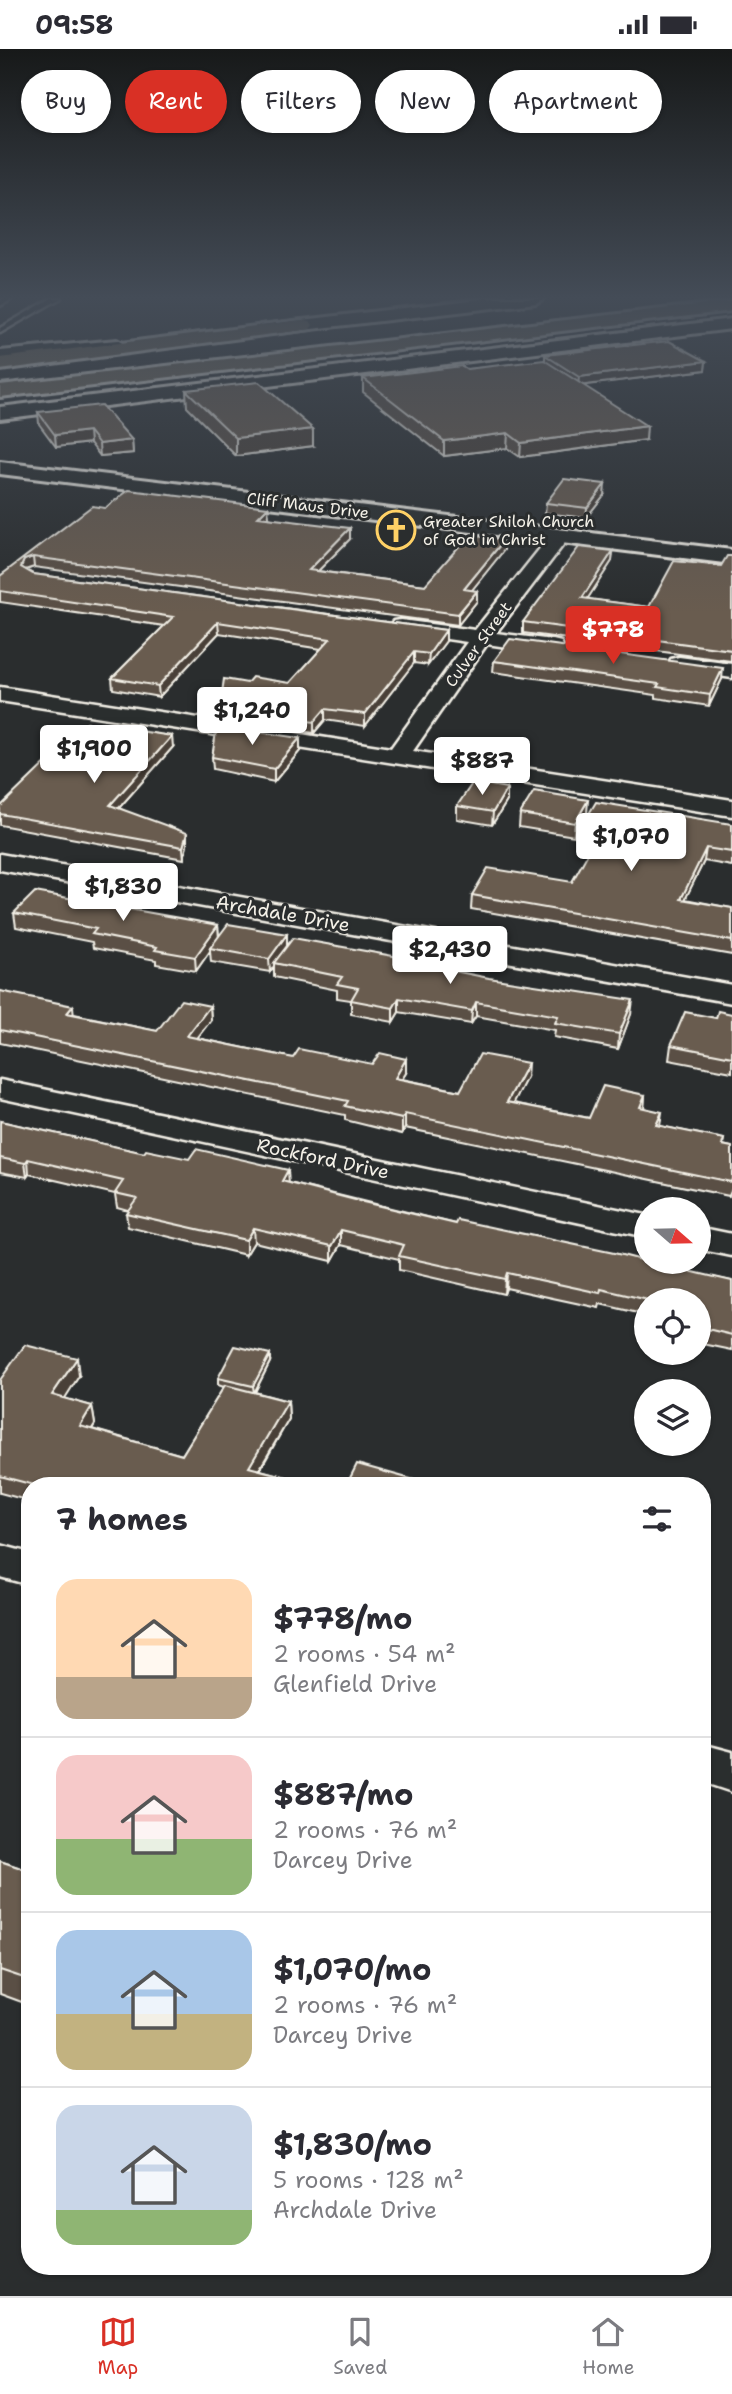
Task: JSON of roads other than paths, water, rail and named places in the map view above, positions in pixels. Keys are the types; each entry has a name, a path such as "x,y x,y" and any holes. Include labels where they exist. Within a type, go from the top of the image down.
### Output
{"main road":[{"path":"0,413 81,403"},
{"name":"Cliff Maus Drive","path":"0,466 732,557"}],"street":[{"name":"Culver Street","path":"399,754 481,637 560,536"},
{"path":"386,624 573,650"},
{"path":"653,660 732,671"},
{"path":"0,694 399,754 732,809"},
{"name":"Archdale Drive","path":"0,862 732,994"},
{"name":"Rockford Drive","path":"0,1089 634,1223"},
{"path":"711,1241 732,1245"},
{"path":"0,1561 21,1567"},
{"path":"711,1766 732,1772"}],"place":[{"name":"Greater Shiloh Church of God in Christ","path":"396,530"}]}
